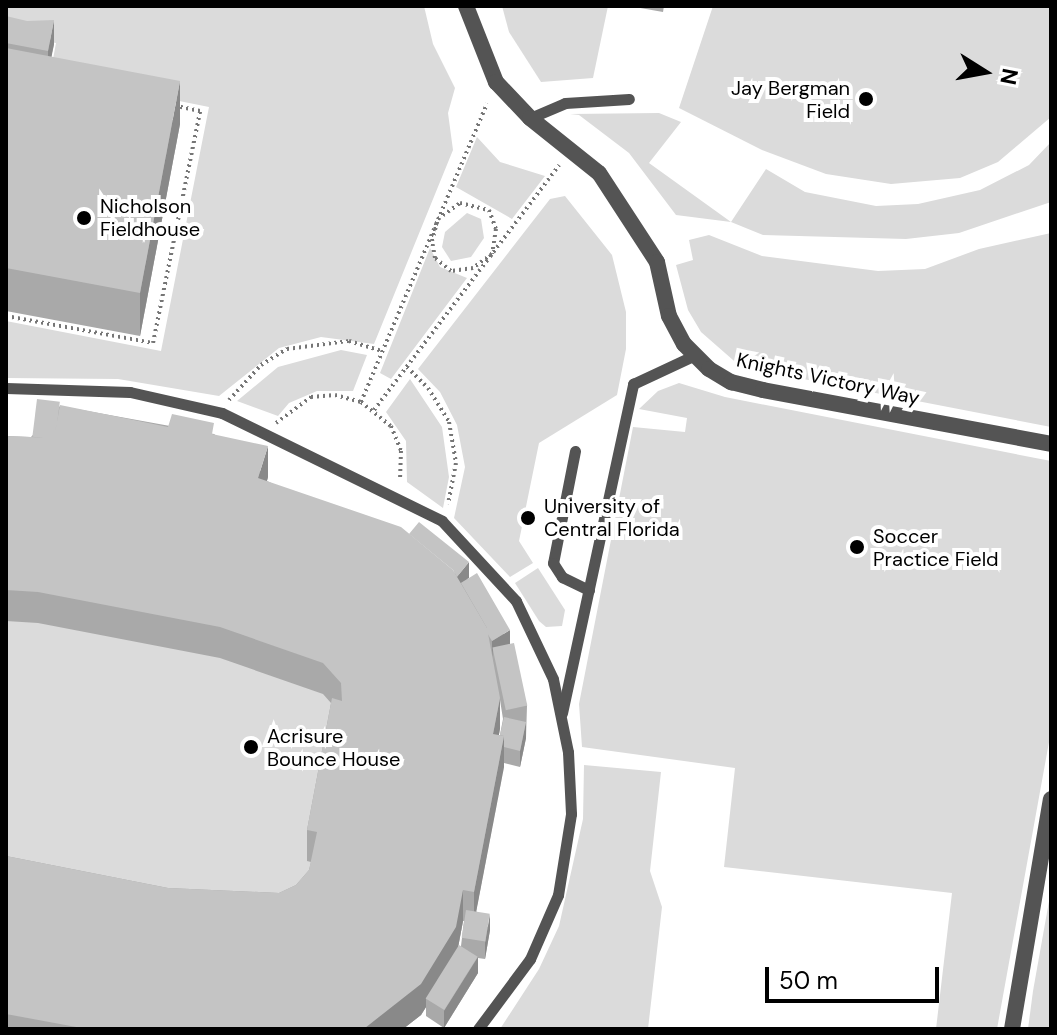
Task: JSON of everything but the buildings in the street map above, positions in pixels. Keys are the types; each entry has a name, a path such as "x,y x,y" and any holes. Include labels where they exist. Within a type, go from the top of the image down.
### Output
{"street":[{"name":"Knights Victory Way","path":"466,6 496,82 530,118 599,173 657,262 669,316 695,355 709,369 742,385 1051,444"},
{"path":"1012,1029 1051,799"}],"lane":[{"path":"530,118 565,103 629,99"},
{"path":"561,717 633,384 695,355"},
{"path":"6,388 130,392 222,413 267,432 442,521 516,601 553,679 561,717 571,814 558,895 530,959 478,1029"},
{"path":"575,451 553,563 562,577 589,590"}],"path":[{"path":"361,402 496,82"},
{"path":"6,316 153,343 200,111 170,105"},
{"path":"374,410 570,150"},
{"path":"460,203 489,210 496,229 492,254 473,268 451,271 435,258 438,219 460,203"},
{"path":"222,413 236,389 261,365 287,349 349,341 382,351"},
{"path":"407,367 428,388 449,422 456,463 442,521"},
{"path":"267,432 311,397 335,395 361,402 391,426 401,451 396,500"}],"shaded area":[{"path":"6,6 424,6 433,44 455,88 448,113 453,150 374,344 321,337 279,348 219,396 118,379 6,378 6,321 161,351 209,107 50,75 56,43 6,33"},
{"path":"502,6 608,6 593,78 541,82 509,32"},
{"name":"Jay Bergman Field","path":"713,6 1051,6 1051,117 998,162 960,178 891,184 826,174 762,150 679,108"},
{"path":"659,113 681,122 649,163 731,222 676,215 629,153 579,115 570,114"},
{"path":"477,137 500,162 545,176 512,219 456,187"},
{"path":"1051,142 1051,202 959,233 906,239 763,235 731,222 766,169 805,192 876,206 918,204 980,190 1029,165"},
{"path":"565,196 612,255 626,312 626,349 617,395 539,443 519,541 533,563 510,577 454,518 465,467 457,425 440,392 418,369 550,199"},
{"path":"467,213 481,219 484,238 471,257 451,261 442,247 445,232"},
{"path":"1051,233 1051,427 741,367 701,332 688,310 676,265 693,260 689,240 709,235 762,256 878,271 925,269 979,249"},
{"path":"430,248 440,267 467,278 391,379 380,373"},
{"path":"341,350 367,355 353,391 317,391 289,403 278,416 237,401 278,367"},
{"path":"410,379 442,427 449,477 443,508 407,482 406,441 386,412"},
{"path":"679,383 725,397 1051,461 1051,731 997,1029 936,1029 952,893 724,867 735,768 582,747 579,704 633,427 685,432 687,418 639,409 658,391"},
{"name":"Acrisure Bounce House","path":"212,465 268,477 258,509 500,729 493,764 504,767 474,923 463,921 456,958 421,1015 403,1029 6,1029 6,467"},
{"path":"538,568 565,610 562,626 546,627 539,621 515,583"},
{"path":"584,765 661,772 650,871 662,907 648,1029 500,1029 539,969 559,926 583,819"},
{"path":"1051,890 1051,1029 1028,1029 1033,991"}],"place":[{"name":"Jay Bergman Field","path":"866,99"},
{"name":"Nicholson Fieldhouse","path":"84,218"},
{"name":"University of Central Florida","path":"528,518"},
{"name":"Soccer Practice Field","path":"857,547"},
{"name":"Acrisure Bounce House","path":"251,747"}]}
